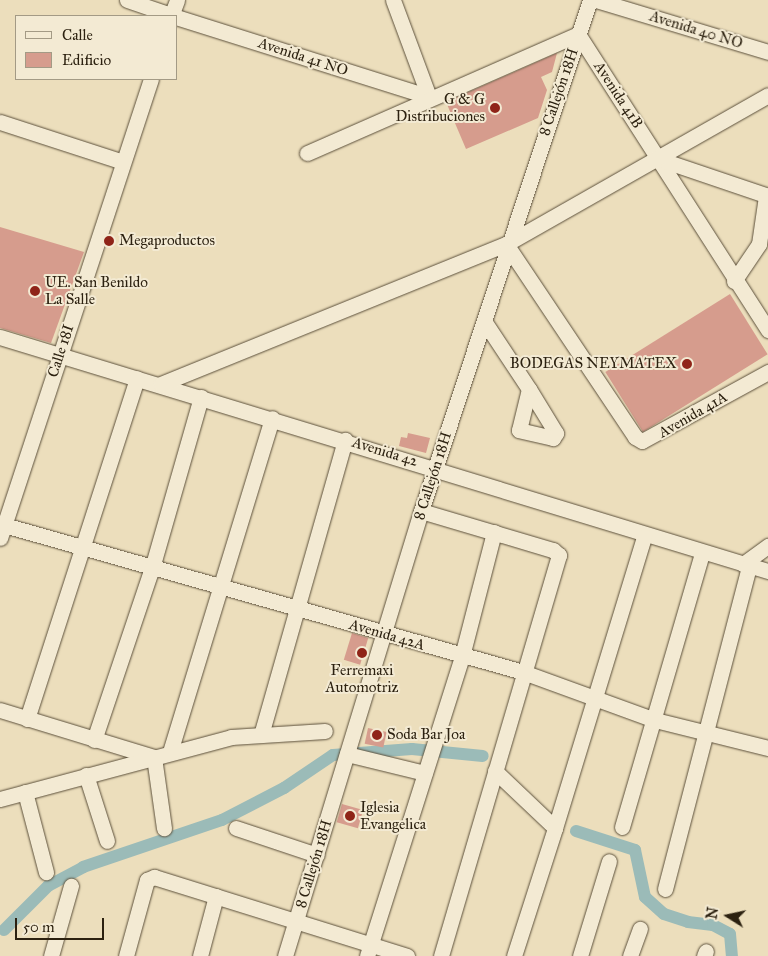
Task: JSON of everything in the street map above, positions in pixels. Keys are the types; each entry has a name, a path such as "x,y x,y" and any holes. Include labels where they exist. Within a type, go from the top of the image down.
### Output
{"street":[{"name":"Avenida 41 NO","path":"127,0 170,15"},
{"path":"173,15 176,0"},
{"path":"393,0 429,97"},
{"name":"8 Callejón 18H","path":"285,956 421,511 484,321 506,244 590,0"},
{"name":"Avenida 40 NO","path":"596,0 768,52"},
{"name":"Avenida 41 NO","path":"178,18 429,97"},
{"path":"307,153 429,97 578,34"},
{"name":"Avenida 41B","path":"578,34 659,159 734,281 768,330"},
{"name":"Calle 18I","path":"2,532 151,80"},
{"path":"161,384 506,244 659,159 768,95"},
{"path":"0,122 123,162"},
{"path":"659,159 767,196 759,244 734,281"},
{"name":"Avenida 41A","path":"506,244 635,436 642,441 768,372"},
{"path":"484,321 529,389"},
{"name":"Avenida 42","path":"0,337 436,467 644,536 768,572"},
{"path":"27,719 137,378"},
{"path":"94,740 152,568 202,397"},
{"path":"170,752 272,418"},
{"path":"261,735 345,440"},
{"path":"421,511 554,550 559,555 523,672 441,956"},
{"name":"Avenida 42A","path":"2,532 82,548 523,672 655,720 768,748"},
{"path":"369,950 462,656 494,532"},
{"path":"514,956 644,536"},
{"path":"665,889 706,733 746,565 768,546"},
{"path":"622,827 655,720 702,553"},
{"path":"0,710 154,757"},
{"path":"0,799 231,737 325,731"},
{"path":"347,754 425,773"},
{"path":"154,757 164,828"},
{"path":"494,771 555,828"},
{"path":"86,775 106,842"},
{"path":"25,792 46,872"},
{"path":"236,828 317,856"},
{"path":"580,956 609,861"},
{"path":"126,956 150,877 295,922 369,950 407,956"},
{"path":"51,956 72,886"},
{"path":"200,956 216,896"},
{"path":"630,956 640,929"}],"building":[{"name":"G & G Distribuciones","path":"557,53 552,72 541,77 547,90 538,118 466,149 446,102"},
{"name":"UE. San Benildo La Salle","path":"0,227 84,252 51,343 0,328"},
{"name":"BODEGAS NEYMATEX","path":"730,294 768,354 643,432 605,372"},
{"path":"408,433 430,438 426,453 399,446 401,437 407,438"},
{"path":"352,633 368,638 360,665 344,660"},
{"path":"368,728 387,732 383,748 365,744"},
{"name":"Iglesia Evangelica","path":"342,804 363,810 358,828 337,822"}],"waterway":[{"path":"4,930 48,886 83,867 222,820 284,788 333,755 412,749 483,756"},
{"path":"576,831 635,850 645,897 664,914 688,922 713,925 730,934 732,956"}],"place":[{"name":"G & G Distribuciones","path":"495,108"},
{"name":"Megaproductos","path":"109,241"},
{"name":"UE. San Benildo La Salle","path":"35,291"},
{"name":"BODEGAS NEYMATEX","path":"687,364"},
{"name":"Ferremaxi Automotriz","path":"362,653"},
{"name":"Soda Bar Joa","path":"377,735"},
{"name":"Iglesia Evangelica","path":"350,816"}]}
